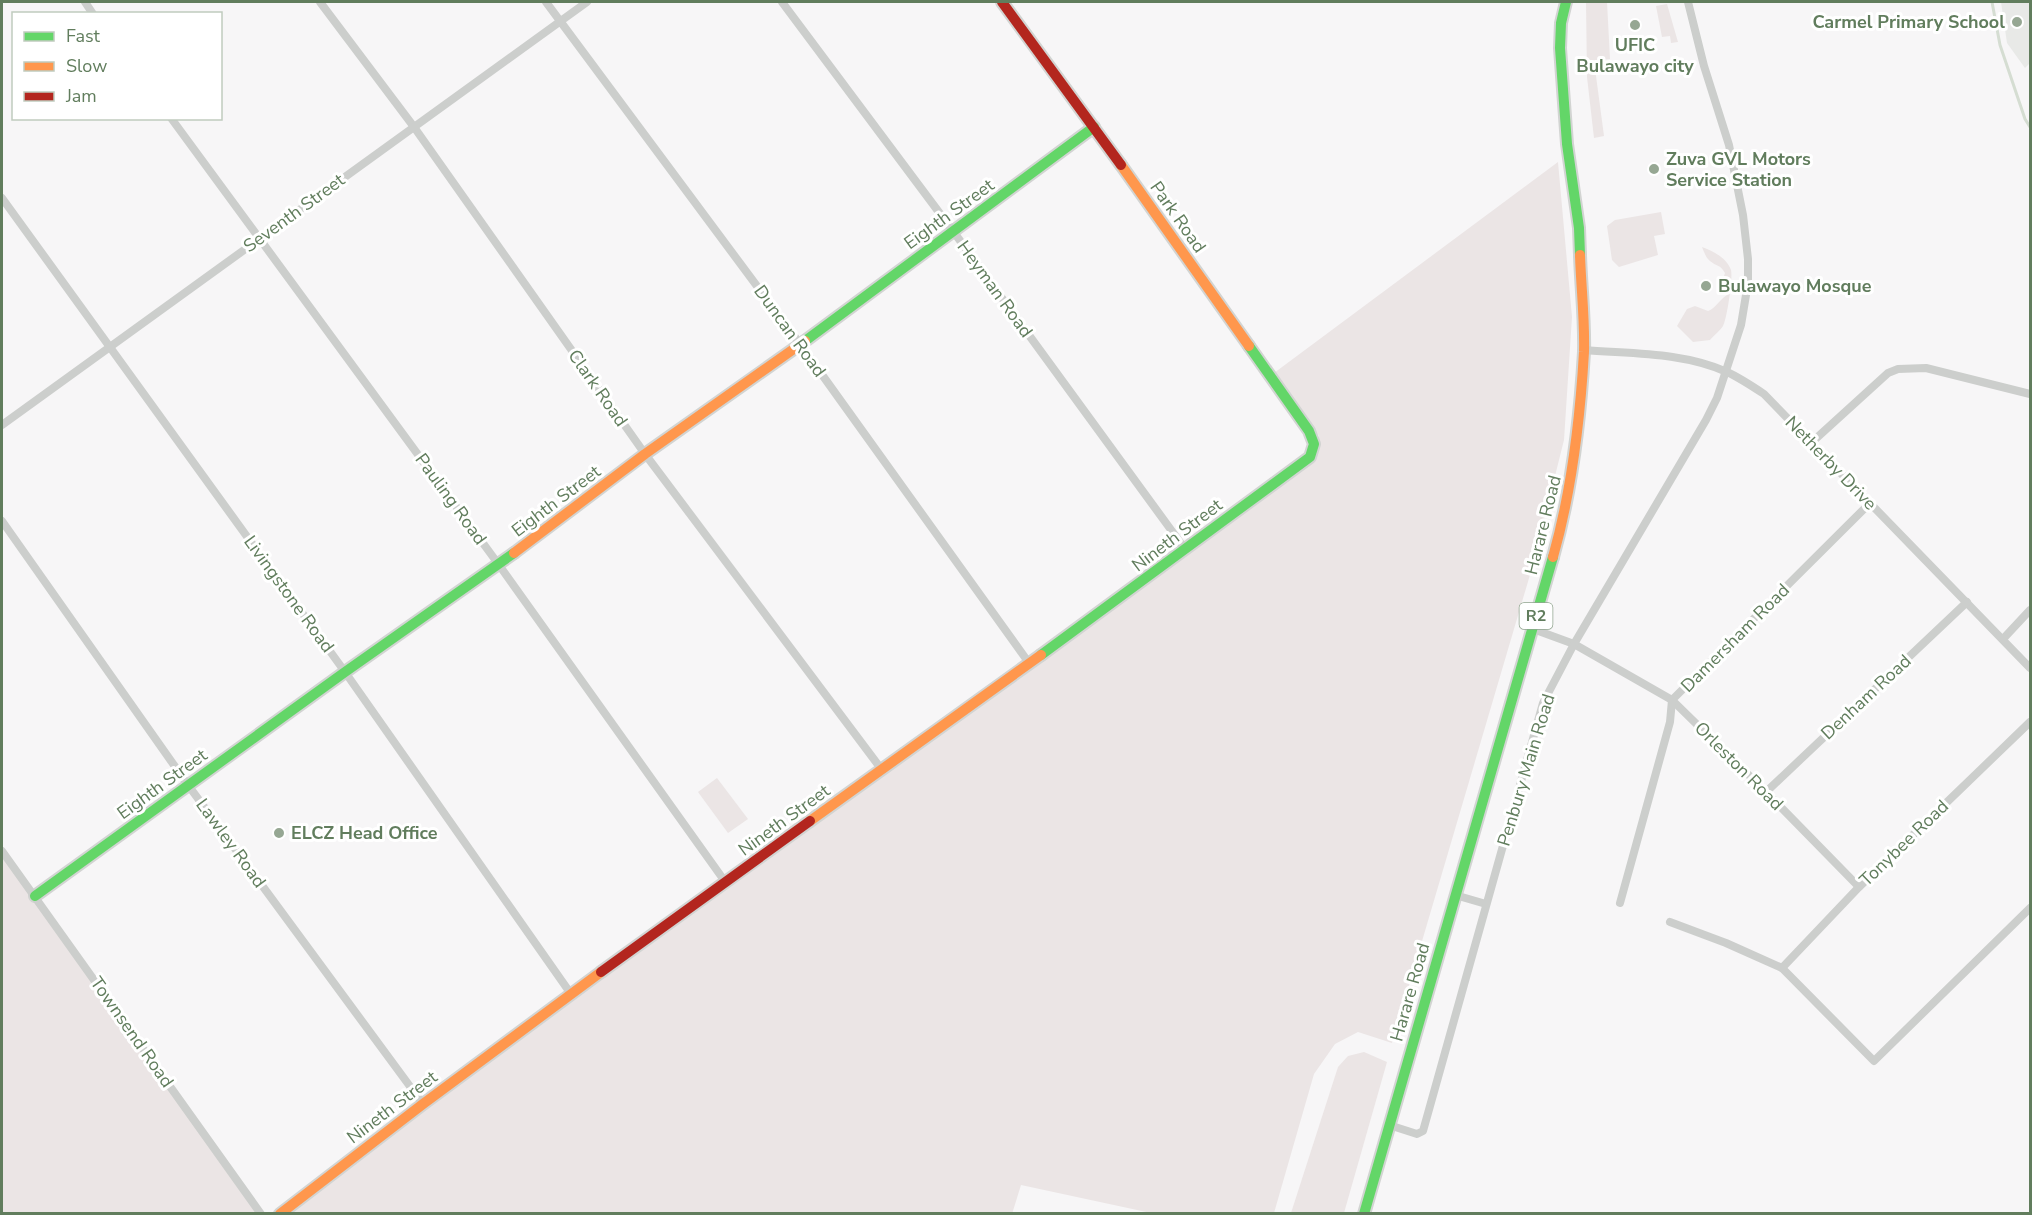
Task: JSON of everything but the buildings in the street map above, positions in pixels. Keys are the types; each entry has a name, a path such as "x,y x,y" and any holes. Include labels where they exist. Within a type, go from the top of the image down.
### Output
{"main road":[{"name":"Park Road","path":"1002,2 1094,127 1309,431 1314,444 1310,457"},
{"name":"Harare Road","path":"1364,1214 1533,629 1560,532 1574,463 1584,350 1579,228 1567,144 1560,48 1561,23 1566,2"},
{"name":"Eighth Street","path":"35,896 345,672 499,565 645,454 800,344 1094,127"},
{"name":"Nineth Street","path":"280,1214 570,994 882,770 1310,457"}],"street":[{"name":"Clark Road","path":"320,2 414,127 645,454 882,770"},
{"name":"Duncan Road","path":"546,2 800,344 1029,663"},
{"name":"Seventh Street","path":"2,425 108,346 587,2"},
{"name":"Heyman Road","path":"782,2 953,231 1185,549"},
{"name":"Penbury Main Road","path":"1389,1125 1417,1134 1423,1131 1543,703 1574,644 1706,420 1717,398 1741,325 1748,283 1743,214 1729,145 1704,66 1688,2"},
{"name":"Pauling Road","path":"172,120 499,565 726,883"},
{"name":"Livingstone Road","path":"2,198 345,672 570,994"},
{"name":"Netherby Drive","path":"1584,350 1676,357 1726,372 1764,394 2031,668"},
{"path":"1811,443 1888,373 1898,369 1926,368 2031,394"},
{"name":"Damersham Road","path":"1620,903 1670,722 1672,700 1870,503"},
{"name":"Lawley Road","path":"2,521 188,785 423,1104"},
{"name":"Denham Road","path":"1766,792 1966,602"},
{"path":"2003,639 2031,610"},
{"name":"Orleston Road","path":"1533,629 1574,644 1672,700 1859,887"},
{"name":"Tonybee Road","path":"1782,968 1859,887 2031,722"},
{"name":"Townsend Road","path":"2,851 261,1214"},
{"path":"1455,895 1486,904"},
{"path":"1670,922 1726,943 1782,968 1874,1061 2031,908"}],"shaded area":[{"path":"1586,2 1607,2 1610,59 1594,61 1604,136 1594,138 1587,77"},
{"name":"Carmel Primary School","path":"2001,2 2030,2 2030,63 2025,68 2007,43"},
{"path":"1667,4 1678,42 1671,43 1670,36 1662,37 1656,6"},
{"path":"1558,162 1572,317 1564,440 1532,568 1392,1043 1358,1032 1335,1044 1314,1074 1274,1213 1151,1213 1021,1185 1012,1214 283,1214 588,987 1316,460 1319,436 1274,373"},
{"path":"1661,212 1665,234 1654,236 1658,255 1619,267 1612,260 1607,226 1615,220"},
{"path":"1702,247 1719,255 1729,266 1731,270 1730,289 1722,328 1710,340 1693,342 1677,326 1687,309 1695,306 1708,311 1727,295 1723,279 1725,273 1709,260"},
{"path":"717,778 748,819 728,833 698,792"},
{"path":"2,855 258,1213 2,1213"},
{"path":"1364,1052 1387,1062 1344,1213 1291,1213 1338,1067 1348,1056"}],"waterway":[{"path":"1992,2 2000,45 2025,119 2030,127"}],"traffic: fast":[{"path":"1566,2 1561,23 1560,48 1567,144 1579,228 1580,255"},
{"path":"805,341 1094,127"},
{"path":"1041,655 1310,457 1314,444 1309,431 1249,346"},
{"path":"35,896 514,553"},
{"path":"1364,1214 1553,557"}],"traffic: slow":[{"path":"1121,165 1249,346"},
{"path":"1553,557 1570,481 1580,404 1584,352 1580,255"},
{"path":"514,553 645,454 805,341"},
{"path":"810,821 1041,655"},
{"path":"280,1214 601,972"}],"traffic: jam":[{"path":"1002,2 1121,165"},
{"path":"601,972 810,821"}],"place":[{"name":"Carmel Primary School","path":"2017,22"},
{"name":"UFIC Bulawayo city","path":"1635,25"},
{"name":"Zuva GVL Motors Service Station","path":"1654,169"},
{"name":"Bulawayo Mosque","path":"1706,286"},
{"name":"ELCZ Head Office","path":"279,833"}]}
